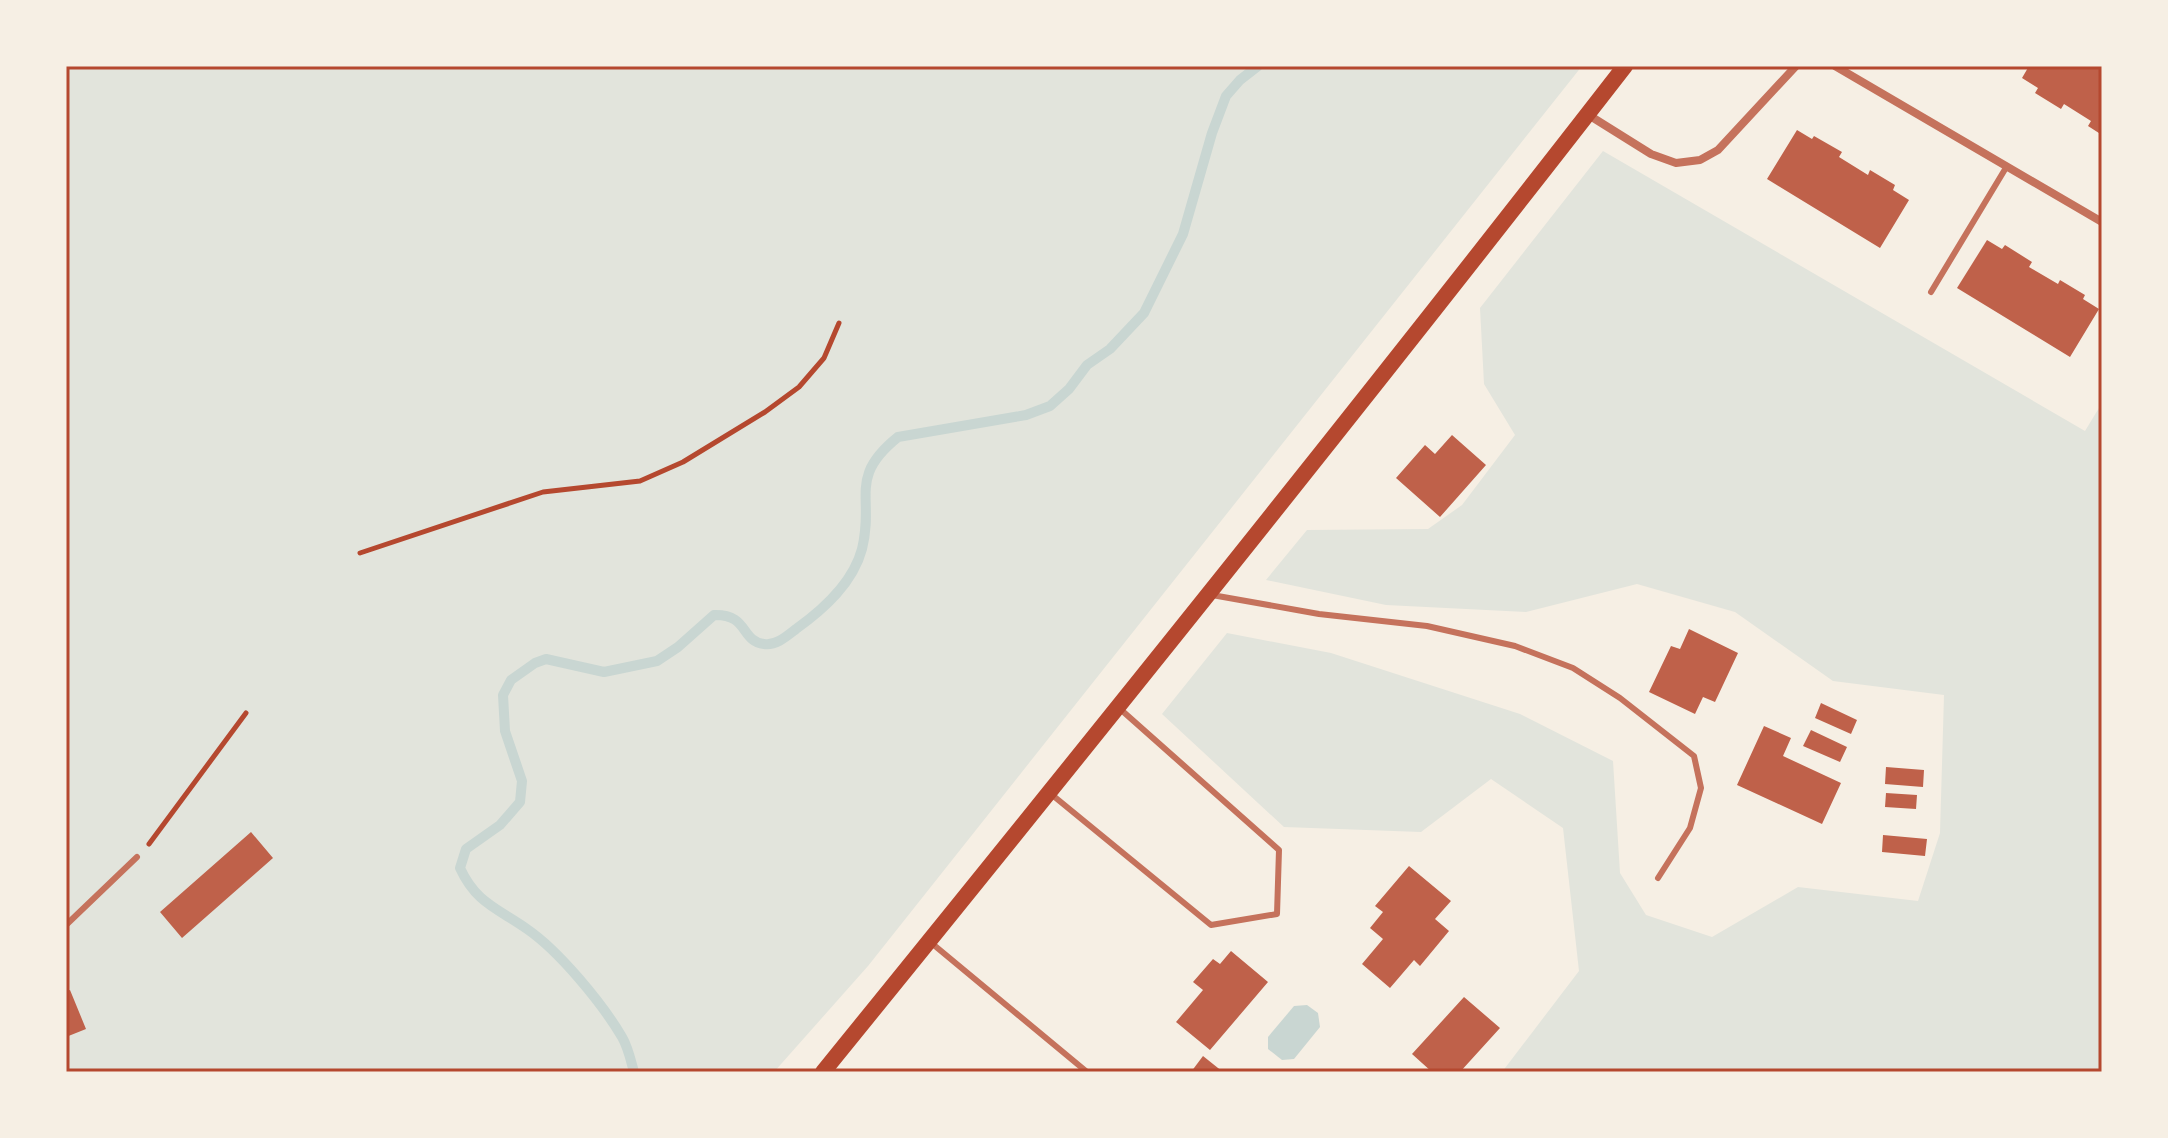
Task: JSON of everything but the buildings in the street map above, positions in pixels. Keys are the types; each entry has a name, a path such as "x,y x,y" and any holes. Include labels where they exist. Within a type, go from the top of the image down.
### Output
{"main road":[{"path":"823,1072 1119,708 1625,66"}],"street":[{"path":"1587,114 1651,154 1676,163 1700,160 1718,150 1796,66"},
{"path":"1835,66 2102,222"}],"lane":[{"path":"1931,292 2007,166"},
{"path":"1209,594 1319,614 1427,626 1515,646 1573,668 1620,698 1694,756 1701,788 1690,828 1658,878"},
{"path":"1050,793 1211,925 1277,914 1279,850 1119,708"},
{"path":"66,925 137,857"},
{"path":"929,941 1087,1072"}],"path":[{"path":"360,553 543,492 640,481 683,462 765,412 799,387 824,358 839,323"},
{"path":"137,857 187,795 246,713"}],"shaded area":[{"path":"66,66 1582,66 868,966 774,1072 66,1072"},
{"path":"1603,151 2085,431 2102,403 2102,1072 1502,1072 1579,971 1563,828 1491,779 1421,832 1284,827 1162,714 1227,633 1331,653 1520,714 1613,761 1620,873 1646,915 1712,937 1798,887 1918,901 1940,833 1944,695 1833,681 1735,612 1637,584 1526,612 1386,605 1266,580 1307,530 1428,529 1462,505 1515,435 1484,384 1480,308"},
{"path":"1307,1005 1318,1013 1320,1027 1294,1059 1282,1060 1268,1049 1268,1037 1294,1006"}],"waterway":[{"path":"634,1072 622,1037 579,978 553,950 480,897 460,868 466,849 500,825 520,802 522,781 505,731 503,695 511,680 546,659 604,672 657,661 714,615 733,619 751,638 764,644 785,637 817,613 845,584 858,561 865,531 868,477 882,451 898,437 1026,415 1050,406 1069,389 1087,365 1110,349 1144,313 1183,234 1226,96 1258,66"}]}
